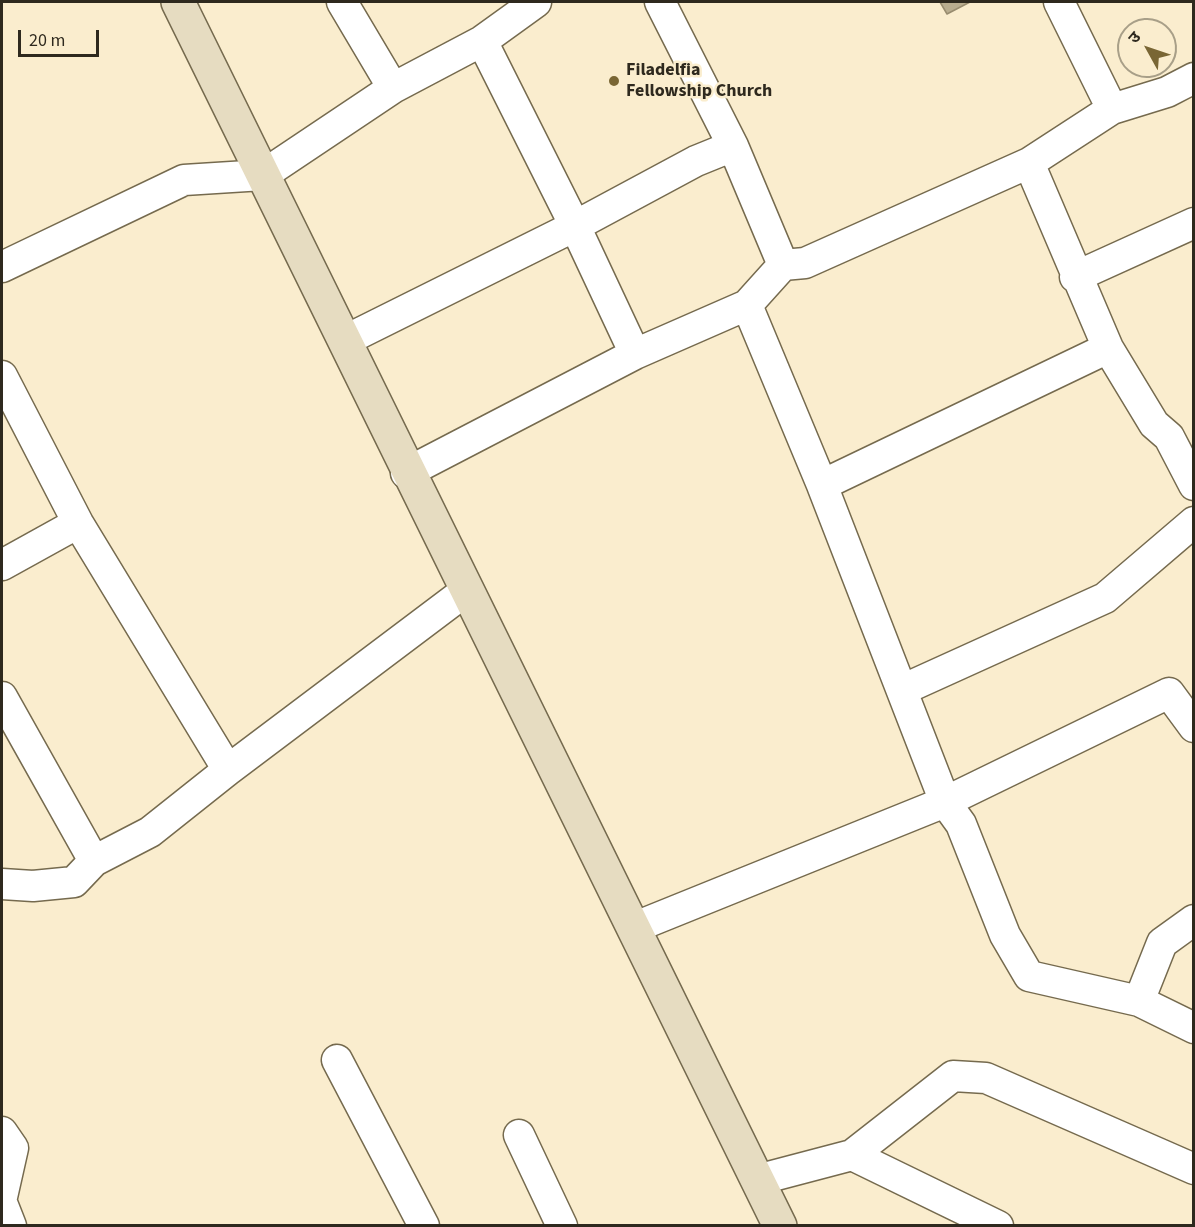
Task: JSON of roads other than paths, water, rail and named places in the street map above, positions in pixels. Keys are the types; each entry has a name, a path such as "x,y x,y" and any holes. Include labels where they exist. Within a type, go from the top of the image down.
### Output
{"main road":[{"path":"178,2 780,1226"}],"street":[{"path":"342,2 393,88"},
{"path":"2,267 184,180 263,175 393,88 482,41 536,2"},
{"path":"660,2 733,146 783,265"},
{"path":"1059,2 1112,109"},
{"path":"482,41 575,226 634,354"},
{"path":"407,471 634,354 747,305 783,265 805,263 1029,164 1112,109 1167,92 1194,78"},
{"path":"345,341 575,226 696,160 733,146"},
{"path":"1029,164 1075,277 1108,348 1154,424 1169,437 1194,485"},
{"path":"1075,277 1194,223"},
{"path":"747,305 822,485 945,802 961,824 1005,935 1029,975 1139,1001 1194,1028"},
{"path":"822,485 1108,348"},
{"path":"2,376 78,523 228,770"},
{"path":"902,690 1105,598 1194,522"},
{"path":"2,564 78,523"},
{"path":"2,884 33,886 74,882 94,861 150,832 228,770 467,590"},
{"path":"633,928 945,802 1169,693 1194,727"},
{"path":"2,697 94,861"},
{"path":"1139,1001 1162,943 1194,921"},
{"path":"337,1060 424,1226"},
{"path":"757,1180 852,1155 953,1076 986,1078 1194,1169"},
{"path":"2,1132 13,1148 2,1197"},
{"path":"519,1135 562,1226"},
{"path":"852,1155 998,1226"},
{"path":"2,1203 11,1226"}],"place":[{"name":"Filadelfia Fellowship Church","path":"614,81"}]}
